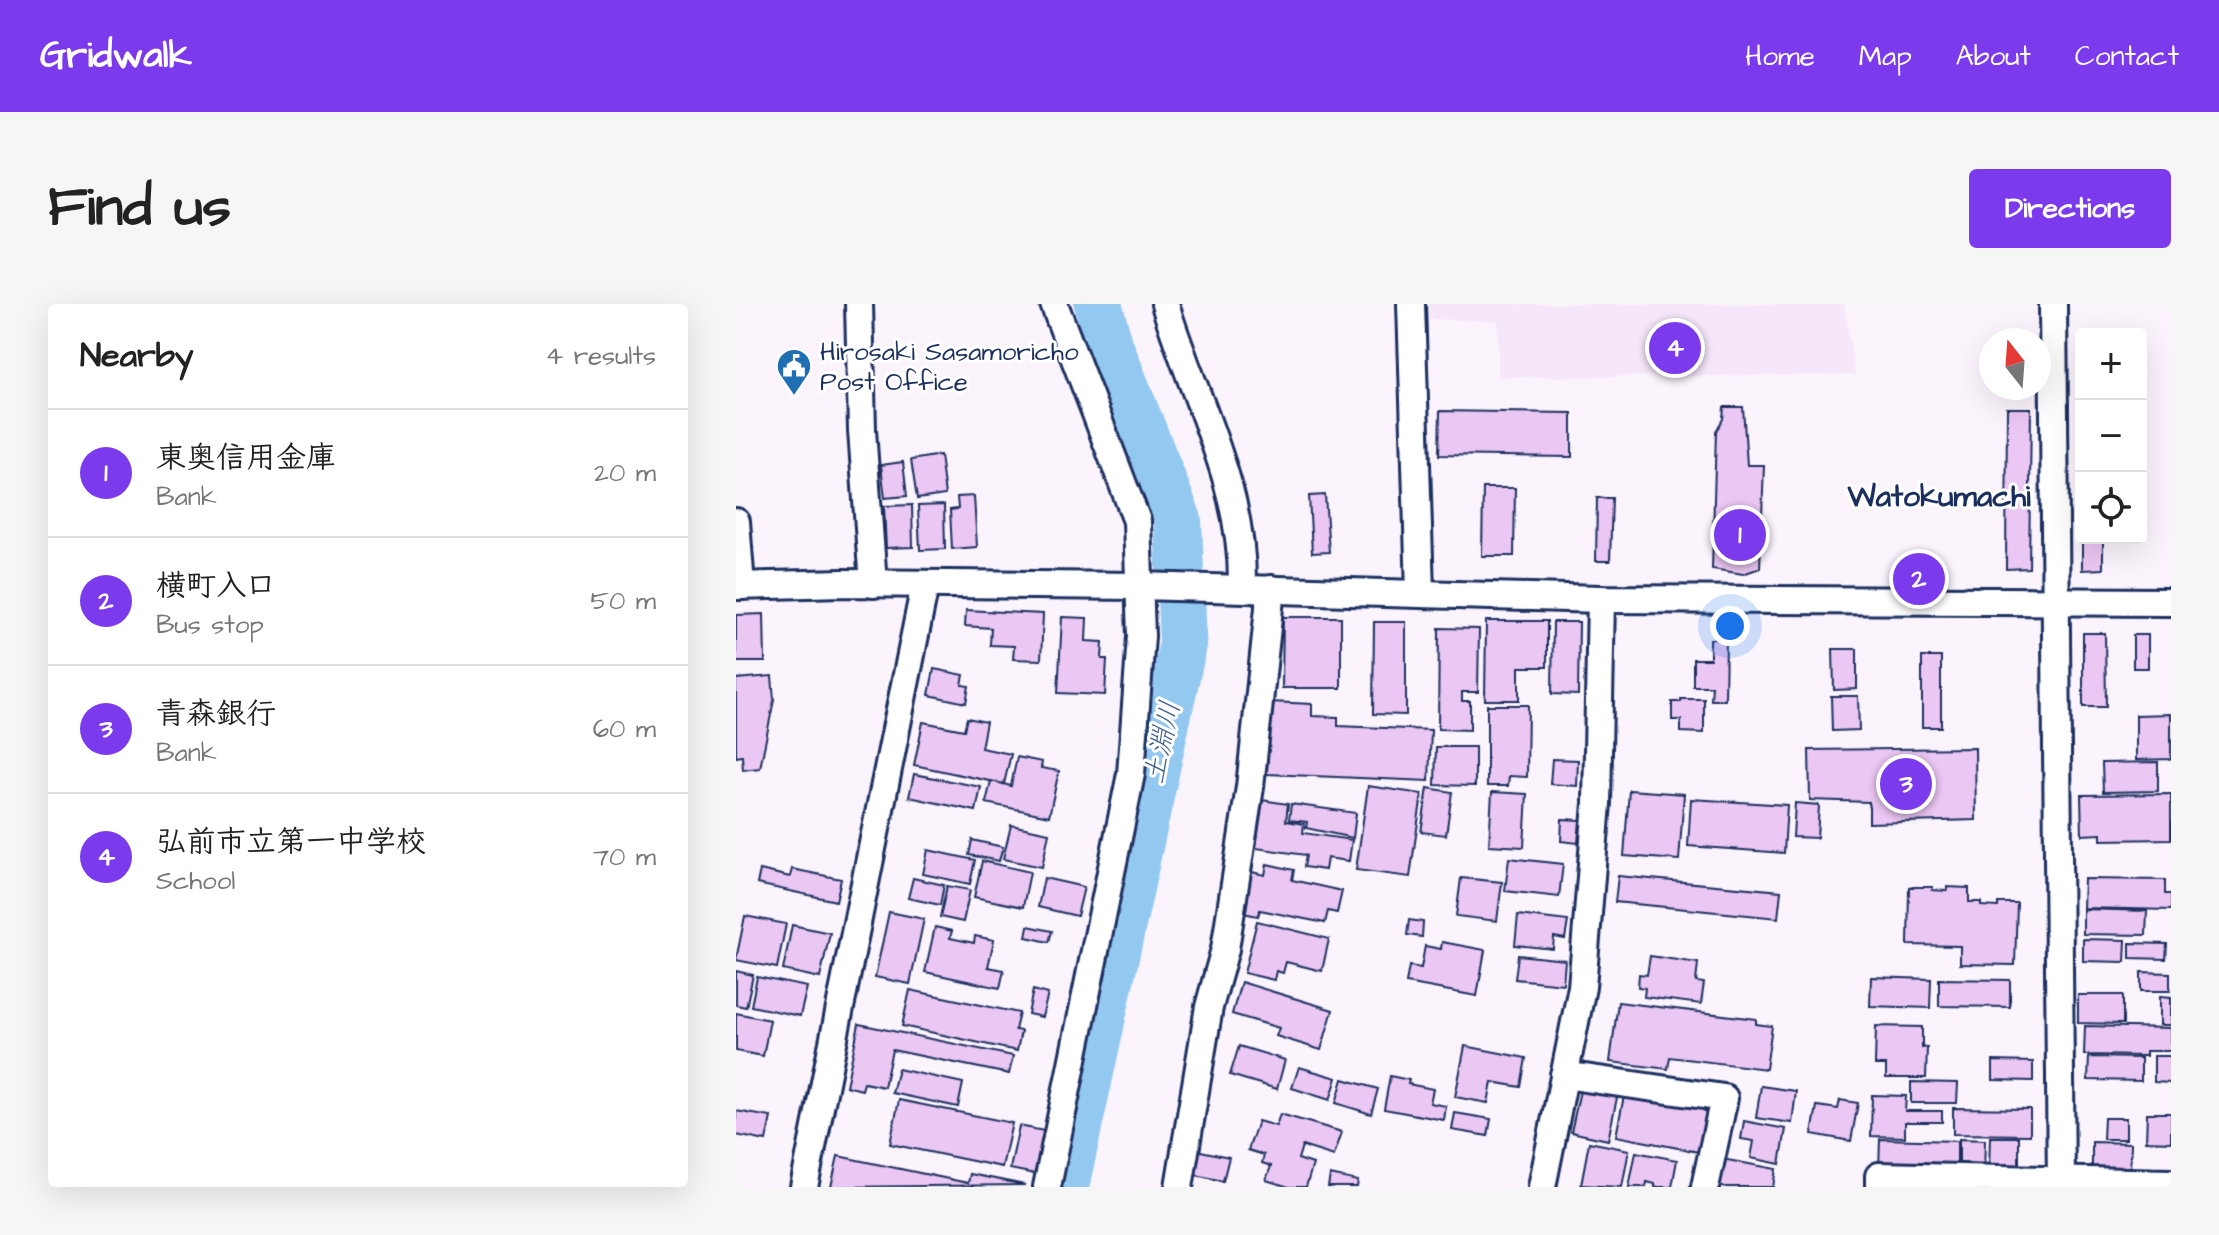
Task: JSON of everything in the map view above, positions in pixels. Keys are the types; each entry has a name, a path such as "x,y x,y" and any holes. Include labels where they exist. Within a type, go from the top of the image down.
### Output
{"street":[{"path":"859,304 862,430 873,584"},
{"path":"1047,1187 1131,774 1141,636 1137,521 1054,304"},
{"path":"1165,304 1179,351 1219,450 1234,501 1243,555 1242,588"},
{"path":"1411,304 1420,592"},
{"path":"2053,304 2061,1183"},
{"path":"736,522 739,586 1141,586 1601,599 2171,602"},
{"path":"804,1187 925,585"},
{"path":"1179,1187 1209,1007 1225,949 1250,787 1271,589"},
{"path":"1542,1187 1582,987 1597,803 1601,599"},
{"path":"1564,1075 1724,1098 1705,1187"},
{"path":"1879,1187 1879,1176 2061,1183 2171,1183"}],"shaded area":[{"path":"1428,304 1844,304 1855,375 1498,377 1498,321 1429,319"}],"building":[{"path":"1724,407 1743,407 1747,465 1764,465 1760,568 1743,574 1712,569 1716,431 1723,419"},
{"path":"2007,408 2031,408 2029,568 2006,569"},
{"path":"1440,411 1572,413 1572,457 1439,455"},
{"path":"940,455 945,495 917,499 911,460"},
{"path":"903,462 907,496 885,498 881,465"},
{"path":"1483,488 1515,488 1514,556 1482,556"},
{"path":"1325,495 1329,552 1312,553 1309,496"},
{"path":"974,496 977,547 952,549 950,510 958,509 957,497"},
{"path":"1597,498 1612,498 1610,561 1596,561"},
{"path":"912,505 913,547 886,548 884,506"},
{"path":"944,505 945,549 920,550 918,506"},
{"path":"2082,544 2103,544 2103,569 2082,570"},
{"path":"966,610 1043,614 1041,660 1013,659 1014,646 990,645 991,628 965,626"},
{"path":"764,614 765,662 736,662 736,615"},
{"path":"1062,617 1087,618 1086,641 1103,642 1102,659 1107,659 1105,695 1058,693"},
{"path":"1283,617 1341,617 1341,688 1282,688"},
{"path":"1486,621 1547,621 1547,667 1519,667 1519,700 1485,700"},
{"path":"1374,622 1406,622 1406,715 1373,714"},
{"path":"1553,622 1579,622 1578,695 1552,694"},
{"path":"1439,628 1479,629 1478,692 1462,692 1462,701 1470,701 1470,730 1438,729"},
{"path":"2083,633 2105,633 2106,707 2083,707"},
{"path":"2133,635 2148,635 2148,668 2133,668"},
{"path":"1710,639 1726,639 1725,700 1711,700 1712,686 1693,686 1693,659 1710,659"},
{"path":"1833,649 1857,649 1857,689 1834,690"},
{"path":"1922,657 1941,657 1941,727 1922,727"},
{"path":"934,669 964,675 962,685 969,686 966,703 929,695"},
{"path":"772,676 774,700 760,768 743,770 742,756 736,757 736,679"},
{"path":"1831,696 1858,696 1859,730 1832,731"},
{"path":"1681,699 1704,699 1704,733 1681,732 1681,720 1672,720 1672,702 1681,702"},
{"path":"1270,702 1312,704 1312,716 1338,717 1338,726 1431,730 1429,781 1267,774"},
{"path":"1487,705 1528,705 1527,777 1509,776 1508,786 1487,786"},
{"path":"2171,714 2171,759 2136,760 2136,715"},
{"path":"967,718 986,722 981,748 1011,754 1004,784 914,765 923,722 964,730"},
{"path":"1436,747 1475,747 1475,786 1435,785"},
{"path":"1975,748 1976,820 1869,823 1869,802 1810,800 1809,750"},
{"path":"1017,757 1042,762 1041,768 1059,771 1049,816 986,803 991,781 1011,786"},
{"path":"1552,759 1578,760 1577,786 1550,784"},
{"path":"2158,762 2158,791 2103,792 2102,763"},
{"path":"914,774 981,787 976,811 909,797"},
{"path":"1368,786 1422,794 1410,877 1356,870"},
{"path":"1428,788 1452,792 1446,835 1421,832"},
{"path":"1629,790 1684,794 1679,860 1624,856"},
{"path":"1492,792 1527,794 1524,847 1489,845"},
{"path":"2171,794 2171,839 2101,840 2101,834 2082,835 2081,795"},
{"path":"1691,799 1787,805 1784,853 1688,846"},
{"path":"1262,800 1288,804 1286,821 1304,824 1303,833 1352,840 1349,861 1327,858 1325,870 1304,867 1306,855 1256,848"},
{"path":"1795,803 1819,805 1817,838 1793,837"},
{"path":"1291,804 1356,813 1353,838 1306,828 1307,822 1289,820"},
{"path":"1562,819 1580,820 1578,843 1561,841"},
{"path":"1011,825 1049,833 1042,867 1003,859"},
{"path":"972,840 1003,847 999,861 969,855"},
{"path":"928,850 975,860 970,884 923,874"},
{"path":"1509,858 1563,864 1559,897 1505,891"},
{"path":"982,861 1030,872 1023,907 974,897"},
{"path":"1267,864 1294,870 1292,880 1342,891 1337,913 1328,911 1325,923 1260,910 1258,916 1243,913 1252,872 1265,875"},
{"path":"792,869 841,879 836,901 757,884 760,870 790,877"},
{"path":"1618,876 1781,891 1778,918 1615,902"},
{"path":"913,878 944,885 940,905 908,898"},
{"path":"1044,878 1084,887 1077,916 1038,907"},
{"path":"1461,878 1502,882 1497,921 1456,916"},
{"path":"2084,879 2165,880 2165,894 2171,894 2171,910 2083,908"},
{"path":"947,886 970,890 963,922 940,917"},
{"path":"1909,887 1933,887 1932,890 1947,891 1947,887 1969,888 1969,902 1981,902 1981,906 1998,907 1998,903 2017,903 2015,965 1960,964 1960,946 1908,945"},
{"path":"2083,909 2147,911 2146,935 2083,934"},
{"path":"889,912 924,919 910,984 875,977"},
{"path":"1518,915 1568,921 1565,939 1554,937 1553,949 1515,945"},
{"path":"745,916 786,924 777,968 736,960"},
{"path":"1409,920 1423,922 1422,937 1407,935"},
{"path":"1257,921 1329,939 1322,971 1286,962 1283,973 1276,971 1274,980 1244,973"},
{"path":"792,925 830,933 820,978 783,970"},
{"path":"1028,926 1052,931 1049,942 1026,937"},
{"path":"935,927 952,931 950,938 974,943 975,936 994,940 988,967 1004,970 1000,988 925,972"},
{"path":"2083,939 2126,940 2125,962 2083,961"},
{"path":"1442,942 1485,950 1477,996 1406,983 1409,966 1421,968 1425,946 1441,949"},
{"path":"2130,943 2167,944 2166,959 2130,958"},
{"path":"1518,955 1565,960 1563,984 1515,979"},
{"path":"1650,956 1698,963 1696,982 1704,983 1701,1004 1644,997 1645,988 1638,987 1639,974 1647,975"},
{"path":"736,971 753,975 746,1007 736,1005"},
{"path":"2141,972 2170,973 2170,991 2141,991"},
{"path":"757,977 807,987 800,1016 751,1006"},
{"path":"1871,977 1931,979 1930,1008 1870,1006"},
{"path":"1939,979 2010,980 2010,1007 1939,1006"},
{"path":"1241,982 1333,1010 1321,1050 1276,1036 1279,1028 1232,1014"},
{"path":"910,990 1019,1013 1015,1030 1021,1031 1017,1051 902,1026"},
{"path":"1033,990 1048,994 1042,1017 1028,1014"},
{"path":"2078,995 2123,995 2123,1024 2078,1023"},
{"path":"2160,996 2171,997 2171,1025 2160,1025"},
{"path":"1618,1002 1756,1019 1756,1024 1772,1026 1766,1069 1670,1057 1668,1069 1610,1062"},
{"path":"736,1013 770,1020 763,1056 736,1051"},
{"path":"859,1024 1013,1056 1009,1074 892,1050 884,1087 864,1083 862,1090 846,1086"},
{"path":"1876,1026 1922,1027 1922,1048 1927,1047 1926,1078 1886,1078 1886,1065 1875,1065"},
{"path":"2085,1026 2171,1028 2171,1051 2146,1051 2146,1056 2084,1055"},
{"path":"1239,1046 1285,1060 1277,1089 1230,1075"},
{"path":"1465,1046 1526,1058 1521,1087 1492,1082 1488,1103 1455,1097"},
{"path":"2154,1056 2171,1056 2171,1083 2154,1082"},
{"path":"2089,1057 2141,1058 2141,1081 2088,1080"},
{"path":"1993,1061 2033,1062 2033,1081 1993,1080"},
{"path":"1299,1067 1337,1078 1330,1100 1292,1088"},
{"path":"898,1069 963,1083 958,1107 892,1093"},
{"path":"1390,1076 1409,1080 1408,1084 1433,1089 1430,1103 1446,1106 1444,1120 1384,1109"},
{"path":"1343,1079 1378,1089 1371,1114 1336,1103"},
{"path":"1911,1082 1958,1083 1957,1103 1911,1103"},
{"path":"1581,1086 1618,1093 1608,1140 1571,1132"},
{"path":"1761,1086 1796,1091 1792,1123 1756,1118"},
{"path":"1625,1091 1701,1106 1707,1115 1699,1152 1616,1136"},
{"path":"1872,1095 1906,1096 1905,1111 1942,1111 1942,1122 1905,1122 1905,1137 1871,1136"},
{"path":"899,1100 1012,1123 1002,1167 890,1144"},
{"path":"1840,1100 1858,1103 1851,1141 1812,1134 1817,1106 1838,1109"},
{"path":"1953,1108 2030,1109 2030,1135 1953,1134"},
{"path":"736,1111 771,1117 766,1141 736,1135"},
{"path":"1455,1113 1491,1119 1488,1136 1452,1130"},
{"path":"2147,1113 2171,1113 2171,1142 2146,1141"},
{"path":"1280,1114 1342,1132 1334,1156 1302,1146 1298,1159 1313,1164 1306,1187 1289,1187 1266,1180 1271,1166 1262,1163 1264,1155 1248,1150 1258,1121 1276,1126"},
{"path":"2104,1118 2126,1118 2126,1139 2103,1139"},
{"path":"1744,1121 1786,1129 1780,1164 1751,1158 1754,1141 1741,1139"},
{"path":"1019,1126 1044,1131 1035,1174 1010,1169"},
{"path":"1990,1137 2019,1137 2019,1170 1989,1170"},
{"path":"1880,1139 1957,1141 1957,1171 1879,1170"},
{"path":"1959,1139 1985,1140 1984,1173 1959,1172"},
{"path":"1589,1142 1629,1150 1622,1187 1581,1185"},
{"path":"2092,1142 2131,1143 2130,1174 2092,1173"},
{"path":"1196,1150 1229,1157 1223,1181 1191,1174"},
{"path":"1636,1152 1677,1160 1672,1187 1655,1187 1655,1184 1647,1182 1646,1187 1629,1187"},
{"path":"838,1156 968,1183 970,1174 1025,1185 831,1187"},
{"path":"1722,1159 1776,1169 1773,1187 1717,1187"},
{"path":"1330,1175 1358,1181 1357,1187 1328,1187"}],"waterway":[{"name":"土淵川","path":"1065,1187 1183,644 1178,520 1109,345 1098,304"}],"place":[{"name":"弘前市立第一中学校","path":"1675,348"},
{"name":"Hirosaki Sasamoricho Post Office","path":"794,397"},
{"name":"東奥信用金庫","path":"1740,535"},
{"name":"横町入口","path":"1919,579"},
{"name":"青森銀行","path":"1906,784"}],"district":[{"name":"Watokumachi","path":"1939,496"}]}
